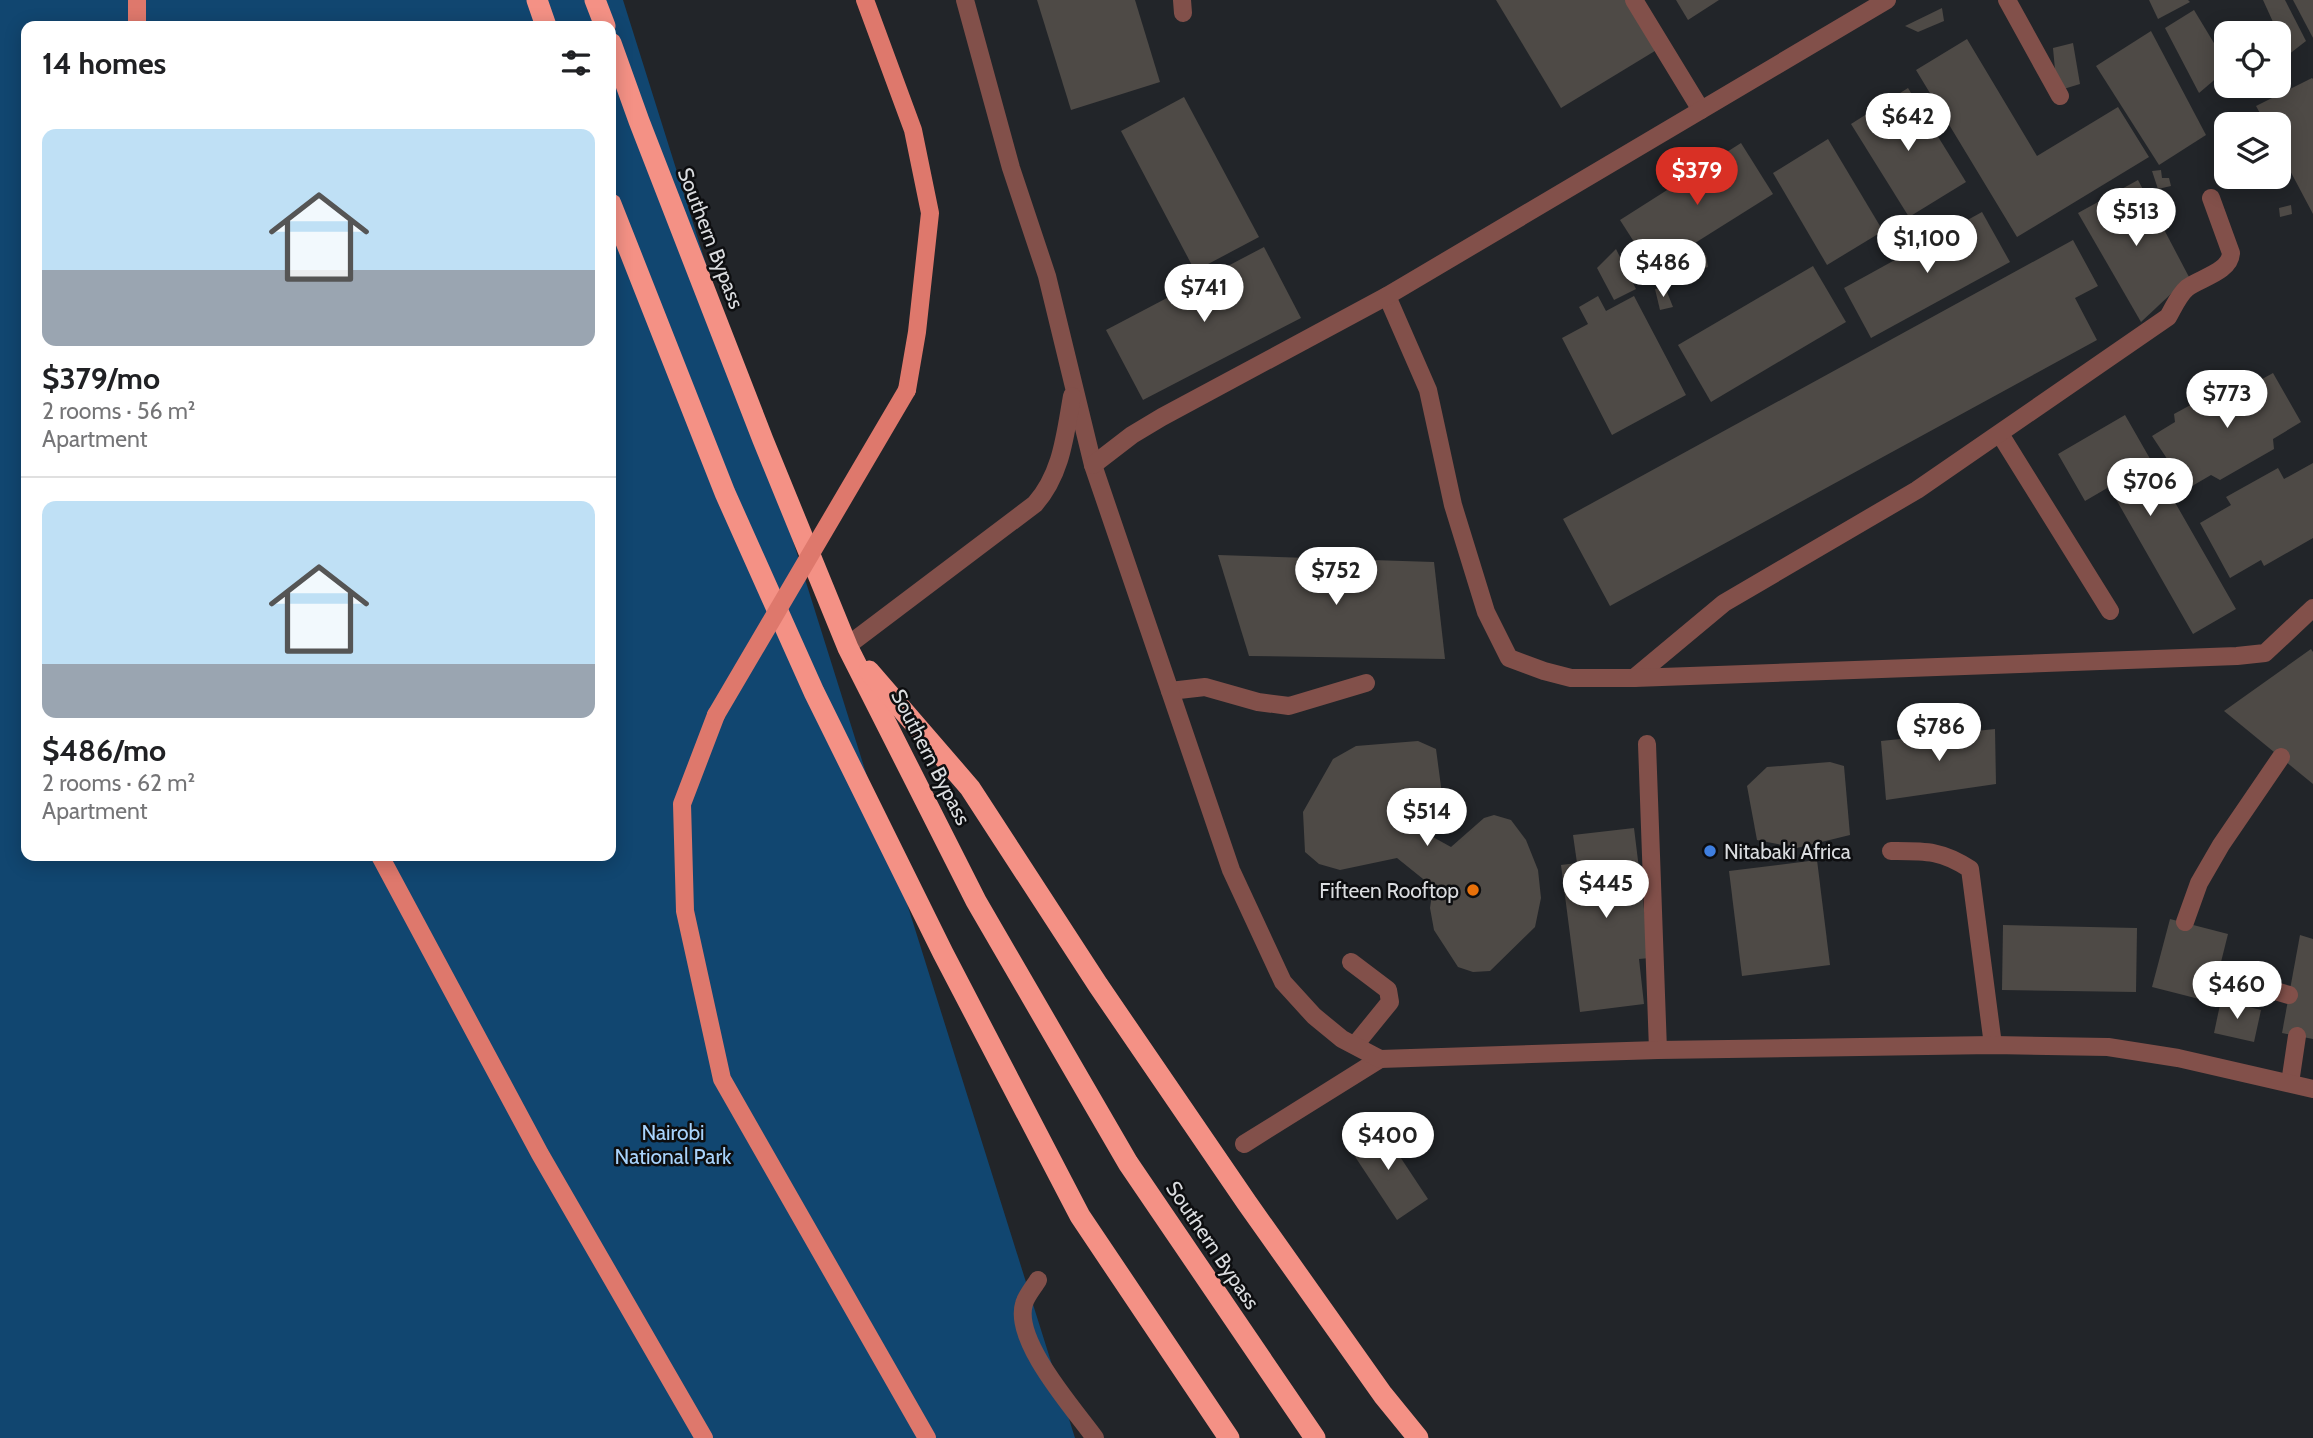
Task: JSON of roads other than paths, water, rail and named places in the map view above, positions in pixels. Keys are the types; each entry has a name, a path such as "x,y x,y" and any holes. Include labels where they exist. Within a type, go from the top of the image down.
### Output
{"highway":[{"path":"537,0 544,21"},
{"path":"595,0 603,21"},
{"name":"Southern Bypass","path":"616,57 723,338 847,646 976,901 1128,1163 1315,1438"},
{"path":"616,217 725,493 814,692 943,953 1080,1216 1228,1438"},
{"path":"847,646 970,788 1097,985 1247,1203 1383,1395 1418,1438"}],"main road":[{"path":"137,0 137,21"},
{"path":"865,0 913,130 930,213 917,332 907,390 716,715 682,803 685,911 722,1079 927,1438"},
{"path":"383,861 540,1154 704,1438"}],"street":[{"path":"965,0 1011,168 1047,276 1093,464 1231,870 1283,982 1314,1016 1342,1039 1380,1059"},
{"path":"1634,0 1701,110"},
{"path":"1093,464 1162,417 1387,296 1887,0"},
{"path":"2007,0 2060,96"},
{"path":"1634,678 1724,603 1916,490 2168,317 2178,298 2188,288 2226,266 2231,260 2231,253 2211,198"},
{"path":"1387,296 1428,390 1453,505 1486,612 1509,658 1544,671 1571,678 1634,678 2171,660 2265,653 2313,608"},
{"path":"847,646 1018,518 1046,492 1058,470 1073,389"},
{"path":"2000,434 2110,611"},
{"path":"1170,691 1205,687 1258,702 1289,706 1366,683"},
{"path":"1647,744 1658,1050"},
{"path":"2185,922 2199,883 2210,864 2281,757"},
{"path":"1891,851 1927,851 1952,857 1970,869 1993,1045"},
{"path":"1351,962 1388,990 1390,1002 1355,1045"},
{"path":"2218,974 2290,995"},
{"path":"2290,1083 2297,1036"},
{"path":"1244,1144 1380,1059 1658,1050 1993,1045 2108,1047 2178,1058 2313,1088"},
{"path":"1038,1280 1024,1304 1024,1328 1041,1367 1095,1438"}],"place":[{"name":"Nitabaki Africa","path":"1710,851"},
{"name":"Fifteen Rooftop","path":"1473,890"}],"park label":[{"name":"Nairobi National Park","path":"673,1144"}]}
